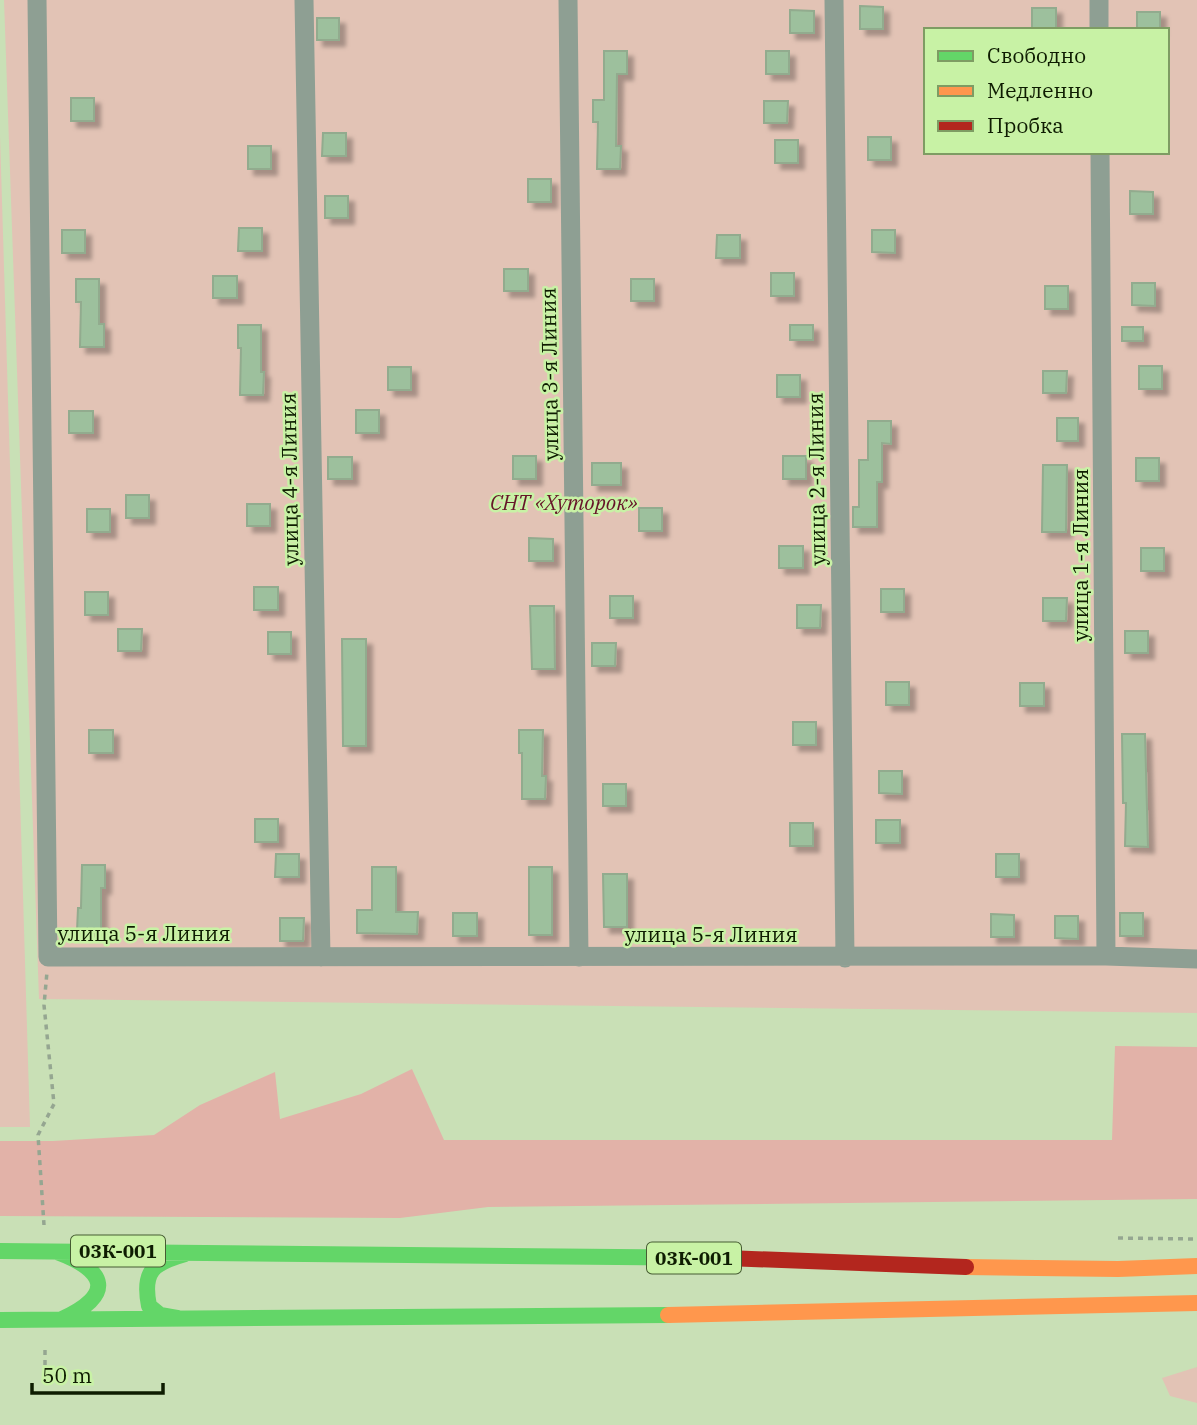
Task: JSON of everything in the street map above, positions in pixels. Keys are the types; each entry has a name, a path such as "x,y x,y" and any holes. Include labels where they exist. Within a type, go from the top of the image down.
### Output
{"main road":[{"name":"03К-001","path":"0,1320 60,1320 86,1308 97,1298 101,1288 97,1277 89,1268 61,1253 44,1250"},
{"name":"03К-001","path":"0,1251 744,1258 981,1268 1118,1269 1197,1266"},
{"name":"03К-001","path":"190,1320 160,1315 149,1306 144,1287 146,1276 162,1261 192,1252"},
{"name":"03К-001","path":"44,1320 742,1315 1197,1303"}],"street":[{"name":"улица 5-я Линия","path":"37,0 48,957 1197,959"},
{"name":"улица 4-я Линия","path":"304,0 321,957"},
{"name":"улица 3-я Линия","path":"568,0 579,957"},
{"name":"улица 2-я Линия","path":"834,0 845,958"},
{"path":"1099,0 1099,28"},
{"name":"улица 1-я Линия","path":"1100,154 1107,957"}],"path":[{"path":"44,1225 38,1135 54,1104 44,1005 48,957"},
{"path":"1118,1238 1197,1239"},
{"path":"45,1350 45,1377"}],"green space":[{"name":"СНТ «Хуторок»","path":"4,0 1197,0 1197,1013 39,999"},
{"path":"0,135 30,1127 0,1127"},
{"path":"1197,1367 1197,1403 1170,1396 1162,1378"}],"shaded area":[{"path":"1115,1046 1197,1047 1197,1199 488,1207 400,1218 0,1216 0,1141 154,1135 200,1105 275,1072 280,1119 361,1094 412,1069 444,1140 1112,1140"}],"building":[{"path":"860,6 883,7 883,29 860,29"},
{"path":"1032,8 1056,8 1056,28 1032,28"},
{"path":"790,10 814,11 814,33 790,33"},
{"path":"1137,12 1160,12 1160,28 1137,28"},
{"path":"317,18 339,18 339,40 317,40"},
{"path":"604,51 627,51 627,74 617,74 616,146 621,146 620,169 597,169 598,122 593,122 593,100 604,100"},
{"path":"766,51 789,51 789,74 766,74"},
{"path":"71,98 94,98 94,121 71,121"},
{"path":"764,101 788,101 787,123 764,123"},
{"path":"323,133 346,133 346,156 322,156"},
{"path":"868,137 891,137 891,160 868,160"},
{"path":"775,140 798,140 798,163 775,163"},
{"path":"248,146 271,146 271,169 248,169"},
{"path":"528,179 551,179 551,202 528,202"},
{"path":"1130,191 1153,192 1153,214 1130,214"},
{"path":"325,196 348,196 348,218 325,218"},
{"path":"239,228 262,228 262,251 238,251"},
{"path":"62,230 85,230 85,253 62,253"},
{"path":"872,230 895,230 895,253 872,252"},
{"path":"717,235 740,235 740,258 716,258"},
{"path":"504,269 528,269 528,291 504,291"},
{"path":"771,273 794,273 794,296 771,296"},
{"path":"213,276 237,276 237,298 213,298"},
{"path":"76,279 99,279 99,324 104,324 104,347 80,347 81,302 76,302"},
{"path":"631,279 654,279 654,301 631,301"},
{"path":"1132,283 1155,283 1155,306 1132,305"},
{"path":"1045,286 1068,286 1068,309 1045,309"},
{"path":"238,325 261,325 263,395 240,395 241,348 238,348"},
{"path":"790,325 813,325 813,340 790,340"},
{"path":"1122,327 1143,327 1143,341 1122,341"},
{"path":"1139,366 1162,366 1162,389 1139,389"},
{"path":"388,367 411,367 411,390 388,390"},
{"path":"1043,371 1067,371 1066,393 1043,393"},
{"path":"777,375 800,375 800,397 777,397"},
{"path":"356,410 379,410 379,433 356,433"},
{"path":"69,411 93,411 93,433 69,433"},
{"path":"1057,418 1078,418 1078,441 1057,441"},
{"path":"868,421 891,421 891,444 882,443 882,482 877,482 877,527 853,527 853,507 859,507 859,460 868,460"},
{"path":"513,456 536,456 536,479 513,479"},
{"path":"783,456 806,456 806,479 783,479"},
{"path":"328,457 352,457 352,479 328,479"},
{"path":"1136,458 1159,458 1159,481 1136,481"},
{"path":"592,463 621,463 621,485 592,485"},
{"path":"1043,465 1067,465 1066,532 1042,532"},
{"path":"126,495 149,495 149,518 126,518"},
{"path":"247,504 270,504 270,526 247,526"},
{"path":"639,508 662,508 662,531 639,531"},
{"path":"87,509 110,509 110,532 87,532"},
{"path":"529,538 553,539 553,561 529,561"},
{"path":"779,546 803,546 803,568 779,568"},
{"path":"1141,548 1164,548 1164,571 1141,571"},
{"path":"254,587 278,587 278,610 254,610"},
{"path":"881,589 904,589 904,612 881,612"},
{"path":"85,592 108,592 108,615 85,615"},
{"path":"610,596 633,596 633,618 610,618"},
{"path":"1043,598 1067,598 1066,621 1043,621"},
{"path":"797,605 821,605 820,628 797,628"},
{"path":"530,606 554,606 555,669 532,669"},
{"path":"118,629 142,629 141,651 118,651"},
{"path":"1125,631 1148,631 1148,653 1125,653"},
{"path":"268,632 291,632 291,654 268,654"},
{"path":"342,639 366,639 366,746 343,746"},
{"path":"592,643 616,643 615,666 592,666"},
{"path":"886,682 909,682 909,705 886,705"},
{"path":"1020,683 1044,683 1044,706 1020,706"},
{"path":"793,722 816,722 816,745 793,745"},
{"path":"89,730 113,730 113,753 89,753"},
{"path":"519,730 543,730 542,776 546,776 545,799 522,799"},
{"path":"1122,734 1145,734 1148,847 1125,846 1126,803 1123,803"},
{"path":"879,771 902,771 902,794 879,793"},
{"path":"603,784 626,784 626,806 603,806"},
{"path":"255,819 278,819 278,842 255,842"},
{"path":"876,820 900,820 900,843 876,843"},
{"path":"790,823 813,823 813,846 790,846"},
{"path":"276,854 299,854 299,877 275,877"},
{"path":"996,854 1019,854 1019,877 996,877"},
{"path":"82,865 105,865 105,888 101,888 101,931 77,931 78,908 81,908"},
{"path":"372,867 396,867 396,912 418,912 417,934 357,933 357,910 372,910"},
{"path":"529,867 552,867 552,935 529,935"},
{"path":"603,874 627,874 627,927 604,927"},
{"path":"453,913 477,913 477,936 453,936"},
{"path":"1120,913 1143,913 1143,936 1120,936"},
{"path":"991,914 1014,915 1014,937 991,937"},
{"path":"1055,916 1078,916 1078,939 1055,938"},
{"path":"280,918 304,918 303,941 280,941"}],"traffic: fast":[{"path":"0,1251 726,1258"},
{"path":"57,1252 87,1267 95,1275 98,1284 97,1292 90,1301 62,1319"},
{"path":"177,1318 160,1315 149,1306 147,1284 152,1270 158,1265 185,1254"},
{"path":"0,1320 668,1315"}],"traffic: slow":[{"path":"966,1267 1118,1269 1197,1266"},
{"path":"668,1315 1197,1303"}],"traffic: jam":[{"path":"726,1258 966,1267"}]}
